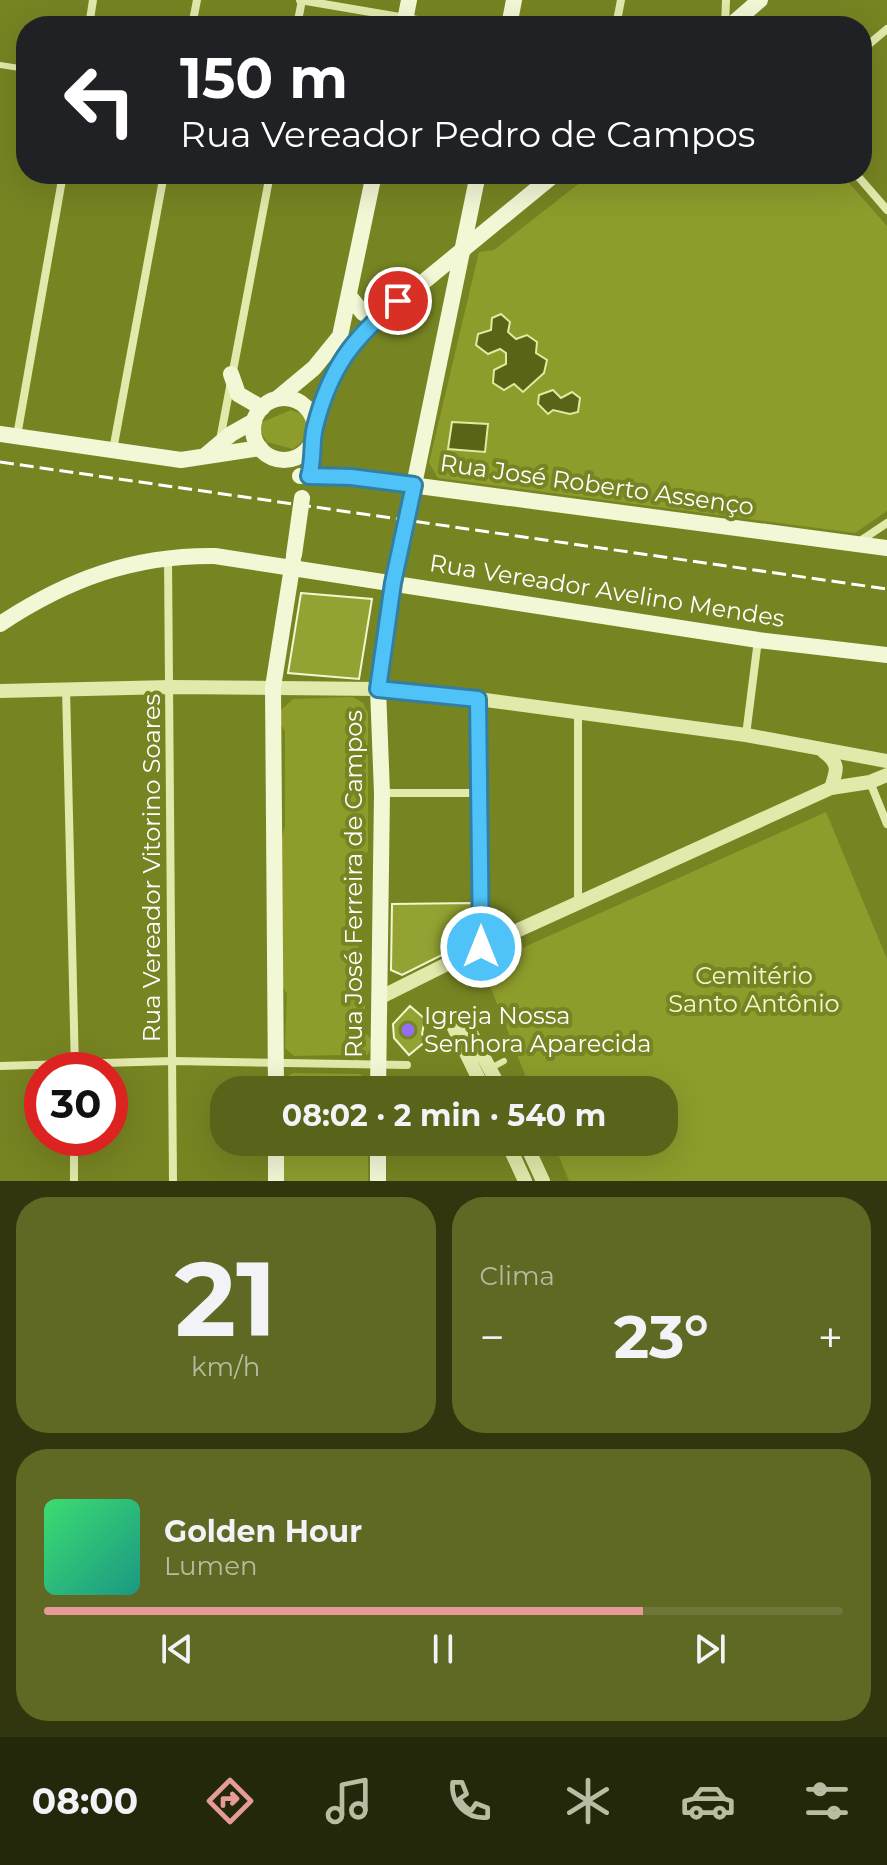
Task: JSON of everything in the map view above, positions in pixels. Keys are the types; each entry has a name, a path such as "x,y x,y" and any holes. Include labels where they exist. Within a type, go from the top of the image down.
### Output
{"main road":[{"path":"740,16 760,0"},
{"path":"8,435 181,460 202,459 220,448 333,347 350,297 372,184"},
{"name":"Rua José Ferreira de Campos","path":"378,1076 382,793 378,689 393,583 476,184"},
{"path":"276,1076 273,687 315,432 338,363 360,334 542,184"},
{"path":"350,297 363,313 377,318"},
{"path":"231,374 238,394 258,414"},
{"path":"278,398 292,398 304,404 315,432"},
{"path":"258,414 255,439 272,458 291,459 301,455 315,432"},
{"path":"220,448 260,448"},
{"path":"291,459 304,485"},
{"name":"Rua José Roberto Assenço","path":"304,485 351,477 887,548"},
{"name":"Rua Vereador Avelino Mendes","path":"0,624 45,595 90,575 168,555 215,556 293,562 393,583 758,640 887,655"},
{"path":"276,1156 276,1181"},
{"path":"378,1156 378,1181"}],"street":[{"path":"301,0 377,16"},
{"path":"8,435 61,184"},
{"path":"113,451 162,184"},
{"path":"220,448 231,374 268,184"},
{"path":"865,184 887,210"},
{"path":"856,544 887,523"},
{"name":"Rua Vereador Vitorino Soares","path":"168,555 173,1181"},
{"path":"746,735 758,640"},
{"path":"0,691 171,687 378,689 478,699 746,735 887,761"},
{"path":"66,688 75,1052"},
{"path":"478,699 481,947"},
{"path":"578,713 578,903"},
{"path":"820,749 836,762 838,768 831,788"},
{"path":"381,997 481,947 831,788 870,782 887,775"},
{"path":"870,782 887,824"},
{"path":"382,793 479,793"},
{"path":"128,1064 173,1061 276,1066 407,1065"},
{"path":"0,1066 24,1066"},
{"path":"74,1156 74,1181"},
{"path":"531,1156 543,1181"},
{"path":"521,1174 533,1160"}],"green space":[{"path":"578,184 850,184 887,226 887,511 855,533 438,478 429,463 479,252 494,250"},
{"path":"291,410 307,416 308,427 304,439 293,449 267,442 259,429 260,423"},
{"path":"353,697 363,703 368,713 368,851 359,862 358,991 365,1005 365,1032 371,1039 370,1047 366,1056 356,1060 343,1055 294,1056 285,1048 287,994 281,983 280,841 285,827 285,731 278,721 279,712 293,699"},
{"name":"Cemitério Santo Antônio","path":"826,812 887,959 887,1181 569,1181 559,1156 678,1156 678,1076 525,1076 482,966"},
{"path":"293,1073 363,1076 288,1076"},
{"path":"282,1156 368,1156 368,1181 282,1181"}],"shaded area":[{"path":"501,314 510,322 508,332 516,339 527,335 537,342 536,353 547,360 544,373 523,392 514,384 504,390 493,383 494,370 506,364 506,353 500,349 488,354 476,345 478,334 491,330 492,318"},
{"path":"553,390 561,398 572,392 580,398 578,412 570,414 553,410 548,414 538,404 539,395"},
{"path":"452,422 488,424 485,452 448,449"}],"building":[{"path":"301,593 372,599 359,679 288,673"},
{"path":"473,903 472,940 402,975 391,970 392,904"},
{"name":"Igreja Nossa Senhora Aparecida","path":"410,1006 425,1019 422,1034 427,1040 409,1055 394,1038 393,1024"}],"railway":[{"path":"0,462 887,589"}],"place":[{"name":"Igreja Nossa Senhora Aparecida","path":"408,1030"}],"route":[{"path":"398,301 360,334 338,363 315,427 314,455 309,476 351,477 414,485 393,583 378,689 478,699 481,947"}]}
